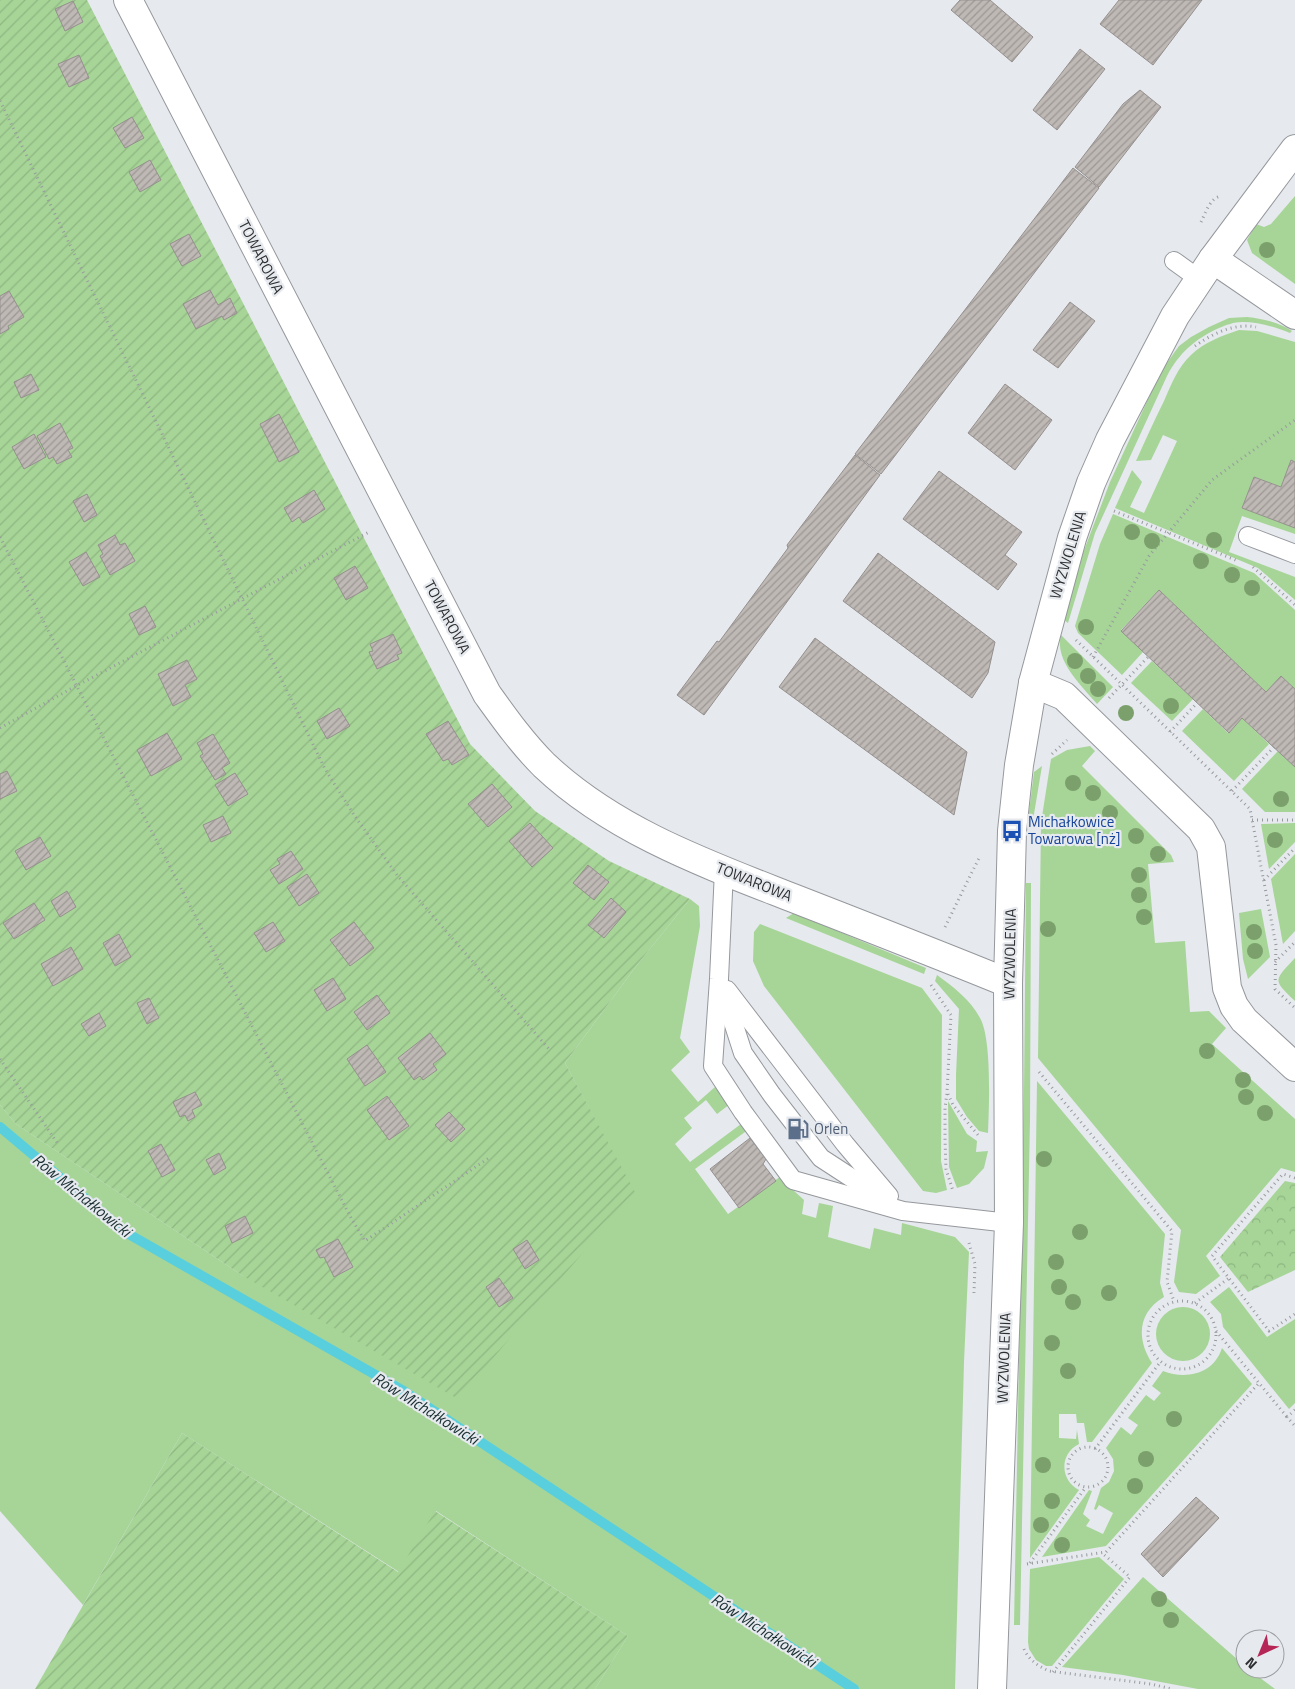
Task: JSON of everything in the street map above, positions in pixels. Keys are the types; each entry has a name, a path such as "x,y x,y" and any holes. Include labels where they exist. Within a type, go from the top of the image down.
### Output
{"street":[{"name":"TOWAROWA","path":"128,0 488,694 517,736 545,765 578,793 614,817 665,845 1008,983"},
{"name":"WYZWOLENIA","path":"992,1689 1009,1222 1008,983 1012,831 1019,765 1033,683 1072,538 1091,483 1110,440 1175,316 1206,269 1295,149"},
{"path":"1206,269 1295,315"},
{"path":"1033,683 1064,696 1201,829 1211,847 1227,988 1234,1006 1244,1020 1295,1067"}],"lane":[{"path":"1174,261 1206,269"},
{"path":"1248,536 1295,554"},
{"path":"724,870 713,1066 743,1112 793,1180 902,1211 1009,1222"},
{"path":"719,979 743,1053 772,1095 821,1158 902,1211"},
{"path":"719,979 845,1144 902,1211"}],"path":[{"path":"0,101 325,769 354,815 398,875 549,1049"},
{"path":"1194,347 1205,339 1225,330 1245,325 1260,327"},
{"path":"1093,657 1149,556 1212,480 1295,420"},
{"path":"1110,510 1255,568 1295,605"},
{"path":"0,728 369,532"},
{"path":"0,537 351,1218 365,1241 489,1158"},
{"path":"1048,758 1148,657"},
{"path":"1170,732 1197,703"},
{"path":"1232,791 1274,747"},
{"path":"1252,820 1295,820"},
{"path":"1264,880 1295,848"},
{"path":"1276,962 1295,942"},
{"path":"930,984 951,1015 945,1108 946,1169 975,1264 974,1294"},
{"path":"0,1059 58,1144"},
{"path":"1034,1066 1172,1231 1167,1282 1174,1301"},
{"path":"1295,1178 1283,1174 1212,1256 1269,1331 1295,1314"},
{"path":"1195,1303 1229,1278"},
{"path":"1181,1300 1195,1303 1203,1307 1211,1316 1216,1331 1213,1350 1197,1366 1186,1369 1174,1368 1156,1357 1150,1347 1149,1325 1160,1307 1181,1300"},
{"path":"1216,1331 1295,1426"},
{"path":"1096,1449 1161,1361"},
{"path":"1024,1564 1106,1552 1259,1383"},
{"path":"1287,1417 1295,1410"},
{"path":"1086,1447 1096,1449 1103,1454 1107,1459 1108,1472 1100,1483 1086,1487 1075,1482 1070,1477 1068,1464 1070,1458 1080,1449 1086,1447"},
{"path":"1030,1564 1086,1487"},
{"path":"1053,1672 1130,1577 1102,1552"},
{"path":"1023,1646 1026,1653 1038,1666 1053,1672 1151,1684 1172,1689"}],"green space":[{"path":"0,0 87,0 470,744 535,811 609,861 690,899 637,965 565,1063 635,1192 458,1399 243,1276 16,1124 0,1105"},
{"path":"1295,196 1295,284 1252,253 1247,240 1256,224 1264,227 1271,224"},
{"path":"1247,317 1271,321 1292,331 1290,333 1255,323 1233,323 1202,337 1177,360 1167,376 1095,533 1068,623 1064,620 1083,553 1110,482 1161,371 1179,346 1191,337 1229,318"},
{"path":"1239,330 1257,331 1295,342 1295,462 1291,460 1281,487 1254,477 1242,508 1295,528 1295,534 1242,516 1229,552 1295,577 1295,600 1258,568 1115,508 1132,470 1142,482 1130,507 1144,513 1177,441 1163,435 1151,460 1136,461 1175,376 1182,365 1202,346"},
{"path":"1113,514 1254,573 1295,610 1295,689 1281,676 1266,692 1159,590 1121,630 1143,652 1122,675 1078,633 1075,626 1100,544"},
{"path":"1061,635 1113,687 1097,704 1065,664 1060,645"},
{"path":"1152,661 1193,699 1172,721 1131,683"},
{"path":"1203,709 1228,733 1242,718 1269,744 1234,781 1182,731"},
{"path":"1090,746 1095,751 1082,766 1171,855 1174,862 1148,864 1155,943 1185,941 1190,1012 1209,1011 1226,1028 1212,1044 1295,1119 1295,1172 1281,1168 1206,1256 1220,1276 1196,1294 1179,1292 1174,1282 1181,1230 1038,1058 1041,823 1051,759 1067,750"},
{"path":"1278,751 1295,767 1295,812 1265,812 1242,789"},
{"path":"1042,766 1033,820 1028,820 1034,772"},
{"path":"1295,823 1295,842 1269,869 1261,824"},
{"path":"1295,854 1295,931 1283,944 1271,879"},
{"path":"1026,883 1031,883 1030,1120 1020,1625 1014,1625 1024,1092"},
{"path":"690,899 699,906 700,926 680,1038 690,1052 671,1070 698,1102 715,1087 730,1104 717,1114 706,1100 684,1118 692,1128 675,1144 690,1162 741,1124 749,1129 695,1169 728,1214 784,1174 793,1190 804,1200 802,1214 816,1218 819,1203 833,1206 828,1237 870,1249 874,1228 901,1235 902,1223 955,1237 969,1252 955,1689 595,1689 628,1636 436,1511 399,1572 182,1433 83,1605 0,1511 0,1105 16,1124 243,1276 634,1192 565,1063 637,965"},
{"path":"1261,909 1270,957 1248,979 1243,959 1239,913"},
{"path":"794,913 926,968 924,974 786,918"},
{"path":"760,924 922,988 942,1015 941,1161 947,1190 936,1193 923,1191 764,986 753,961 754,932"},
{"path":"1295,958 1295,1001 1282,988 1278,980 1283,971"},
{"path":"937,975 961,994 971,1005 984,1028 989,1073 988,1133 979,1131 967,1117 956,1099 959,1009 935,981"},
{"path":"1037,1081 1165,1234 1160,1283 1164,1297 1149,1310 1142,1327 1143,1345 1152,1363 1092,1442 1087,1442 1084,1423 1077,1423 1076,1414 1059,1414 1059,1438 1076,1439 1077,1430 1079,1444 1072,1448 1068,1454 1064,1467 1068,1480 1079,1490 1030,1558"},
{"path":"948,1101 967,1134 977,1141 976,1152 988,1151 984,1168 969,1184 957,1188 949,1167"},
{"path":"1285,1181 1295,1183 1295,1270 1248,1292 1220,1257"},
{"path":"1229,1287 1267,1337 1295,1319 1295,1403 1289,1409 1223,1327 1221,1314 1210,1302"},
{"path":"1183,1307 1193,1309 1202,1315 1208,1324 1210,1334 1208,1344 1202,1353 1193,1359 1183,1361 1173,1359 1164,1353 1158,1344 1156,1334 1158,1324 1164,1315 1173,1309"},
{"path":"1222,1348 1252,1384 1106,1546 1042,1557 1089,1490 1092,1491 1083,1514 1090,1520 1086,1526 1103,1534 1113,1513 1099,1505 1096,1510 1094,1509 1101,1488 1109,1482 1114,1471 1113,1459 1106,1448 1121,1427 1131,1435 1138,1425 1128,1418 1146,1395 1154,1401 1161,1393 1152,1386 1163,1371 1181,1375 1198,1373 1213,1364"},
{"path":"182,1433 398,1572 435,1511 628,1636 595,1689 35,1689"},
{"path":"1099,1557 1124,1579 1052,1666 1046,1666 1036,1660 1029,1649 1030,1569"},
{"path":"1143,1577 1235,1657 1235,1679 1262,1679 1275,1689 1198,1689 1123,1675 1062,1667"}],"building":[{"path":"960,0 990,0 1033,37 1012,62 951,10"},
{"path":"1119,0 1202,0 1153,65 1100,24"},
{"path":"73,1 83,22 65,31 55,9"},
{"path":"1080,49 1105,69 1057,130 1033,110"},
{"path":"79,55 89,78 69,87 58,64"},
{"path":"1140,90 1161,107 1099,187 1075,167 1123,104"},
{"path":"132,117 144,138 125,148 113,128"},
{"path":"150,160 161,180 140,192 129,172"},
{"path":"1073,168 1099,188 881,474 855,454"},
{"path":"189,234 201,256 182,266 170,244"},
{"path":"210,290 218,305 230,298 237,313 224,320 222,316 196,329 183,304"},
{"path":"9,291 24,317 8,326 9,329 0,334 0,296"},
{"path":"1070,302 1095,321 1058,368 1033,350"},
{"path":"31,374 39,390 21,398 14,382"},
{"path":"1005,384 1052,420 1015,470 968,433"},
{"path":"279,414 299,452 279,462 260,424"},
{"path":"60,423 73,448 68,450 72,457 57,464 53,457 49,459 37,436"},
{"path":"34,434 46,457 24,469 12,447"},
{"path":"855,455 880,475 704,715 677,695 717,641 719,642 788,548 787,545"},
{"path":"1291,460 1295,462 1295,528 1242,508 1254,477 1281,487"},
{"path":"939,471 1022,532 1005,555 1017,564 998,590 903,519"},
{"path":"314,490 325,509 303,523 299,517 292,522 284,508"},
{"path":"87,494 97,515 84,522 73,501"},
{"path":"115,535 120,545 125,543 135,561 110,575 100,556 103,554 98,545"},
{"path":"86,552 100,577 83,586 69,562"},
{"path":"878,553 995,642 988,673 972,698 843,601"},
{"path":"355,566 368,588 346,600 334,578"},
{"path":"1159,590 1266,692 1281,676 1295,689 1295,767 1242,718 1229,733 1121,631"},
{"path":"145,606 156,627 139,635 129,614"},
{"path":"393,634 402,653 397,655 399,659 377,669 369,652 373,651 370,644"},
{"path":"815,638 967,752 954,815 779,687"},
{"path":"187,660 197,679 185,685 191,697 173,706 158,674"},
{"path":"339,708 350,726 327,739 317,721"},
{"path":"448,721 469,755 452,765 448,759 443,761 426,734"},
{"path":"167,733 182,759 151,776 137,750"},
{"path":"213,734 230,763 222,768 226,774 215,780 200,756 203,754 197,743"},
{"path":"7,771 17,791 0,799 0,774"},
{"path":"235,773 248,794 228,806 215,785"},
{"path":"492,784 512,807 488,827 468,804"},
{"path":"223,816 231,833 211,842 203,825"},
{"path":"530,823 553,848 532,867 509,841"},
{"path":"40,837 51,856 26,870 15,851"},
{"path":"291,851 303,869 279,884 270,870 280,864 277,859"},
{"path":"588,865 609,882 594,900 573,883"},
{"path":"307,874 319,893 299,906 287,887"},
{"path":"67,891 76,907 60,917 51,901"},
{"path":"611,898 626,912 604,938 588,925"},
{"path":"34,903 45,920 14,939 3,923"},
{"path":"273,922 285,941 266,952 254,933"},
{"path":"354,922 374,948 350,966 330,940"},
{"path":"119,934 131,957 115,966 103,943"},
{"path":"71,947 83,969 53,986 41,964"},
{"path":"333,978 346,999 327,1011 314,990"},
{"path":"377,995 390,1013 367,1030 354,1012"},
{"path":"149,998 159,1018 147,1024 137,1003"},
{"path":"99,1013 106,1026 89,1036 81,1024"},
{"path":"430,1033 446,1054 433,1064 437,1070 423,1080 420,1076 414,1080 398,1058"},
{"path":"367,1045 386,1072 365,1086 347,1059"},
{"path":"195,1092 202,1105 192,1110 195,1117 188,1121 185,1115 180,1117 173,1102"},
{"path":"387,1096 409,1126 389,1140 367,1110"},
{"path":"449,1112 465,1129 451,1142 435,1125"},
{"path":"750,1138 766,1159 763,1164 776,1181 739,1208 710,1169"},
{"path":"161,1144 175,1170 162,1177 148,1151"},
{"path":"219,1153 226,1168 214,1175 206,1160"},
{"path":"245,1216 253,1233 232,1243 225,1226"},
{"path":"338,1239 353,1267 334,1277 324,1257 320,1258 316,1250"},
{"path":"527,1240 539,1260 525,1269 513,1249"},
{"path":"499,1278 513,1298 499,1307 486,1287"},
{"path":"1196,1497 1219,1518 1163,1577 1141,1554"}],"waterway":[{"name":"Rów Michałkowicki","path":"0,1127 125,1232 402,1390 854,1689"}],"place":[{"name":"Michałkowice Towarowa [nż]","path":"1012,831"},
{"name":"Orlen","path":"798,1129"}]}
